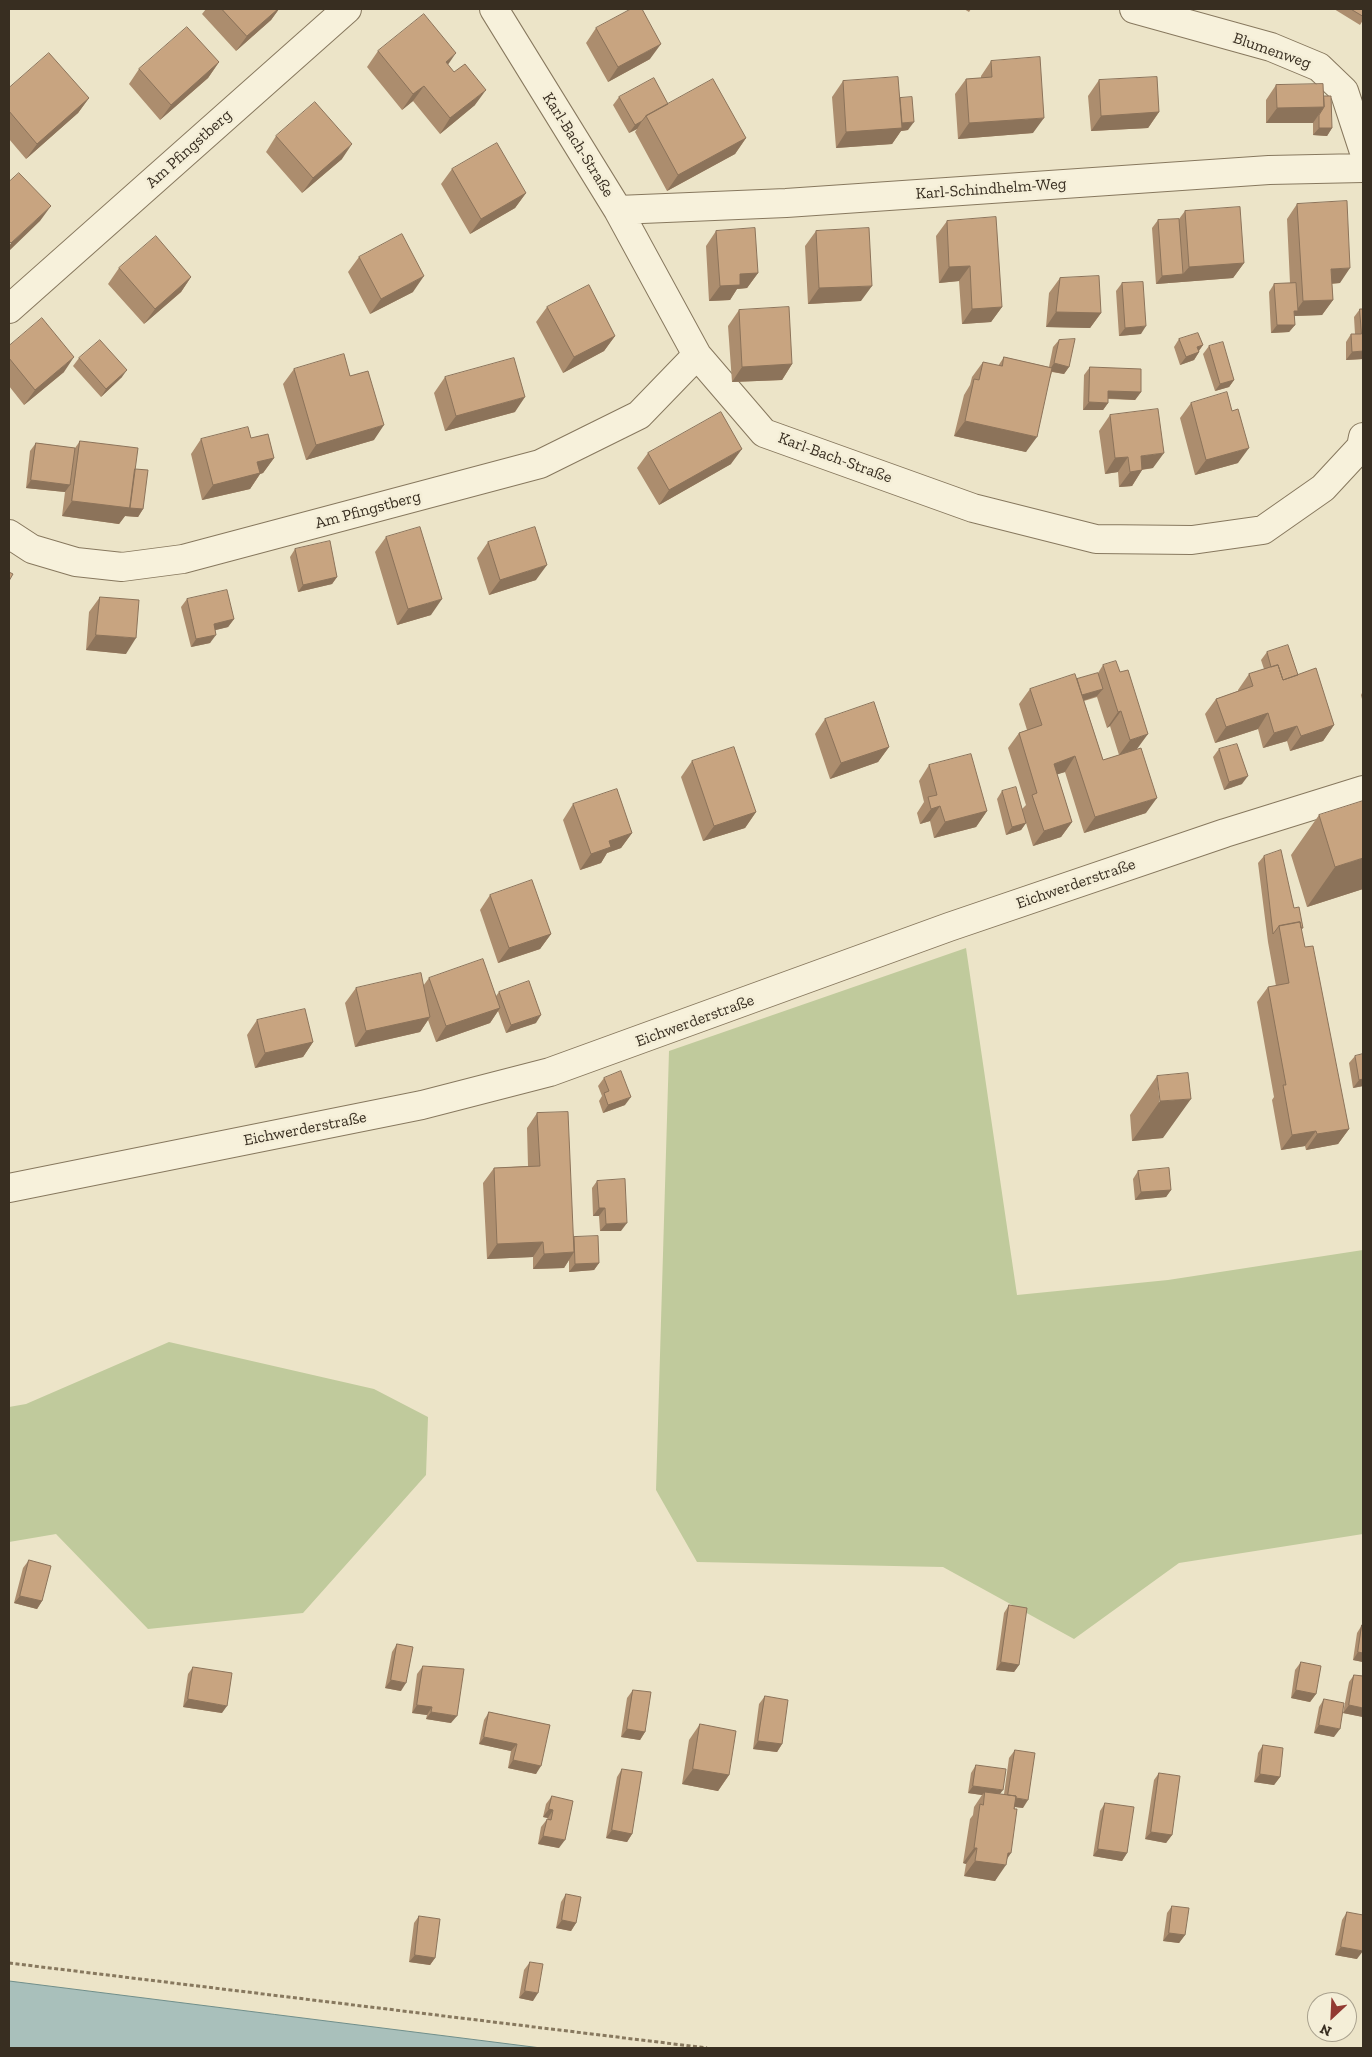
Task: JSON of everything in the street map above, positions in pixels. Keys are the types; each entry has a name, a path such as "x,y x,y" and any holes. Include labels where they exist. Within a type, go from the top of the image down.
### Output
{"street":[{"name":"Am Pfingstberg","path":"9,309 347,9"},
{"name":"Karl-Bach-Straße","path":"494,9 618,210 696,355 764,433 973,508 1096,539 1192,540 1263,530 1323,488 1361,447 1363,437"},
{"name":"Blumenweg","path":"1134,9 1271,47 1319,67 1344,91 1363,149"},
{"name":"Karl-Schindhelm-Weg","path":"618,210 786,203 1269,170 1363,168"},
{"name":"Am Pfingstberg","path":"9,534 32,549 76,562 122,567 183,559 540,464 639,416 696,355"},
{"name":"Eichwerderstraße","path":"9,1188 422,1105 550,1072 949,927 1225,833 1363,790"}],"path":[{"path":"9,1963 707,2048"}],"green space":[{"path":"966,948 1017,1295 1168,1280 1363,1250 1363,1534 1179,1563 1074,1639 943,1567 697,1562 656,1490 669,1051"},
{"path":"169,1342 374,1389 428,1417 426,1475 303,1613 148,1629 56,1534 9,1542 9,1407 26,1404"}],"water":[{"path":"9,1981 541,2048 9,2048"}],"building":[{"path":"222,9 278,9 247,36"},
{"path":"631,9 642,9 661,44 618,67 596,28"},
{"path":"1351,9 1363,9 1363,16"},
{"path":"424,14 456,53 446,62 454,72 465,64 486,90 450,118 424,86 413,94 378,51"},
{"path":"187,27 219,62 171,105 139,69"},
{"path":"49,53 89,98 37,144 9,111 9,88"},
{"path":"1040,57 1044,118 969,123 966,79 992,77 991,61"},
{"path":"898,77 902,128 846,132 843,81"},
{"path":"1157,77 1159,112 1101,116 1099,80"},
{"path":"654,78 668,104 646,116 635,125 619,97"},
{"path":"713,79 746,138 678,175 646,116"},
{"path":"1323,84 1324,107 1277,108 1276,85"},
{"path":"1324,96 1331,96 1332,128 1319,128 1319,115 1324,107"},
{"path":"912,97 914,122 902,123 900,98"},
{"path":"315,102 352,144 313,178 276,136"},
{"path":"497,143 526,193 481,219 452,169"},
{"path":"19,173 51,206 11,243 9,241 9,182"},
{"path":"1347,201 1350,268 1331,269 1333,300 1303,301 1297,204"},
{"path":"1240,207 1244,263 1189,267 1185,211"},
{"path":"996,217 1002,307 972,309 970,266 949,267 947,221"},
{"path":"1179,219 1183,274 1162,276 1158,220"},
{"path":"755,228 758,273 740,274 740,285 720,286 716,231"},
{"path":"869,228 872,286 819,288 816,231"},
{"path":"402,234 424,276 381,299 359,257"},
{"path":"156,236 191,277 155,309 119,268"},
{"path":"1099,276 1101,313 1056,312 1060,278"},
{"path":"1143,282 1146,326 1125,328 1122,283"},
{"path":"1296,283 1298,311 1294,311 1295,325 1277,325 1274,284"},
{"path":"589,285 615,336 574,357 547,307"},
{"path":"789,307 792,364 742,367 739,310"},
{"path":"1360,309 1363,309 1363,351 1352,352 1351,334 1361,334"},
{"path":"42,318 74,357 35,390 9,358 9,346"},
{"path":"1198,333 1203,345 1197,347 1199,352 1186,357 1179,339"},
{"path":"1075,339 1069,367 1054,363 1059,340"},
{"path":"100,340 127,370 106,389 79,358"},
{"path":"1223,342 1234,380 1220,384 1209,346"},
{"path":"344,354 350,376 368,371 384,425 316,445 294,369"},
{"path":"1004,357 1052,368 1037,437 965,421 974,379 979,380 983,362 1002,366"},
{"path":"514,358 525,397 456,416 445,377"},
{"path":"1090,367 1141,369 1141,392 1108,391 1108,403 1089,402"},
{"path":"1227,392 1232,411 1238,409 1249,448 1206,460 1191,403"},
{"path":"1158,409 1164,453 1141,456 1142,470 1130,472 1128,457 1115,458 1110,415"},
{"path":"721,412 742,449 669,490 648,453"},
{"path":"248,427 251,438 268,434 274,458 257,462 260,473 213,485 201,439"},
{"path":"80,441 138,448 130,508 72,501"},
{"path":"36,443 75,448 70,485 31,480"},
{"path":"135,469 148,470 143,509 130,508"},
{"path":"420,527 442,599 408,609 386,537"},
{"path":"535,527 547,565 500,580 488,542"},
{"path":"330,541 337,577 303,585 295,549"},
{"path":"9,572 13,574 9,581"},
{"path":"227,590 234,619 214,624 216,635 196,639 187,599"},
{"path":"100,597 139,600 136,638 96,635"},
{"path":"1288,645 1298,675 1283,680 1278,665 1271,667 1267,652"},
{"path":"1116,661 1120,672 1128,670 1148,734 1130,740 1121,711 1118,712 1103,665"},
{"path":"1278,665 1283,680 1316,668 1334,725 1301,736 1297,726 1274,733 1268,713 1226,727 1216,699 1253,686 1249,674"},
{"path":"1098,673 1103,689 1082,695 1077,679"},
{"path":"1075,674 1103,760 1141,748 1157,798 1095,817 1075,756 1054,764 1072,822 1044,831 1032,795 1037,793 1019,733 1042,725 1030,689"},
{"path":"874,702 889,747 841,763 825,719"},
{"path":"1237,744 1248,776 1229,782 1219,749"},
{"path":"734,747 756,812 714,826 692,761"},
{"path":"971,754 987,811 945,822 940,806 931,809 928,797 937,795 929,765"},
{"path":"1016,787 1026,823 1012,827 1002,791"},
{"path":"617,789 632,833 609,841 611,847 591,854 573,804"},
{"path":"1363,801 1363,858 1335,867 1319,815"},
{"path":"1281,850 1294,908 1299,907 1303,928 1301,928 1300,922 1279,926 1273,934 1264,856"},
{"path":"532,880 551,934 509,948 490,895"},
{"path":"1300,922 1305,947 1313,946 1349,1129 1317,1134 1316,1131 1292,1135 1283,1085 1286,1085 1268,987 1289,983 1279,926"},
{"path":"483,959 500,1008 446,1026 429,978"},
{"path":"421,973 430,1017 366,1031 356,988"},
{"path":"529,981 541,1015 511,1025 499,992"},
{"path":"305,1009 313,1042 265,1053 257,1020"},
{"path":"1363,1054 1363,1079 1359,1080 1355,1056"},
{"path":"621,1071 631,1097 608,1105 604,1093 609,1091 604,1078"},
{"path":"1188,1073 1191,1099 1160,1101 1157,1076"},
{"path":"568,1112 574,1252 544,1254 543,1242 497,1244 494,1168 540,1166 537,1113"},
{"path":"1169,1168 1171,1190 1141,1192 1138,1171"},
{"path":"625,1179 627,1223 606,1224 605,1208 599,1208 597,1181"},
{"path":"598,1236 599,1263 575,1264 574,1237"},
{"path":"29,1560 51,1566 42,1601 20,1596"},
{"path":"1009,1605 1027,1608 1019,1665 1001,1662"},
{"path":"1363,1625 1363,1653 1358,1652"},
{"path":"397,1644 413,1647 406,1683 391,1680"},
{"path":"1301,1662 1321,1666 1316,1694 1296,1690"},
{"path":"423,1666 464,1669 457,1716 431,1712 432,1707 417,1705"},
{"path":"193,1667 232,1673 227,1706 188,1699"},
{"path":"1354,1675 1363,1676 1363,1708 1349,1705"},
{"path":"633,1690 651,1692 645,1732 627,1729"},
{"path":"765,1696 788,1700 782,1744 758,1741"},
{"path":"1324,1699 1344,1703 1340,1729 1319,1725"},
{"path":"489,1712 550,1725 541,1766 513,1760 517,1744 484,1737"},
{"path":"700,1724 736,1731 729,1775 693,1769"},
{"path":"1263,1745 1283,1748 1280,1777 1260,1774"},
{"path":"1015,1750 1035,1753 1028,1800 1008,1795"},
{"path":"976,1765 1006,1769 1003,1790 973,1786"},
{"path":"622,1769 642,1772 632,1834 612,1830"},
{"path":"1159,1773 1180,1776 1172,1835 1151,1832"},
{"path":"985,1792 1016,1796 1014,1809 1017,1809 1011,1853 1008,1853 1006,1865 975,1861 977,1848 974,1848 980,1804 983,1805"},
{"path":"552,1796 573,1801 565,1840 543,1836 547,1819 551,1820 553,1810 549,1809"},
{"path":"1105,1803 1134,1807 1127,1853 1098,1849"},
{"path":"566,1894 581,1897 576,1923 562,1920"},
{"path":"1172,1906 1189,1908 1185,1935 1169,1933"},
{"path":"1347,1912 1363,1915 1363,1951 1341,1947"},
{"path":"419,1916 440,1919 435,1958 415,1955"},
{"path":"530,1962 543,1964 538,1993 525,1991"}]}
